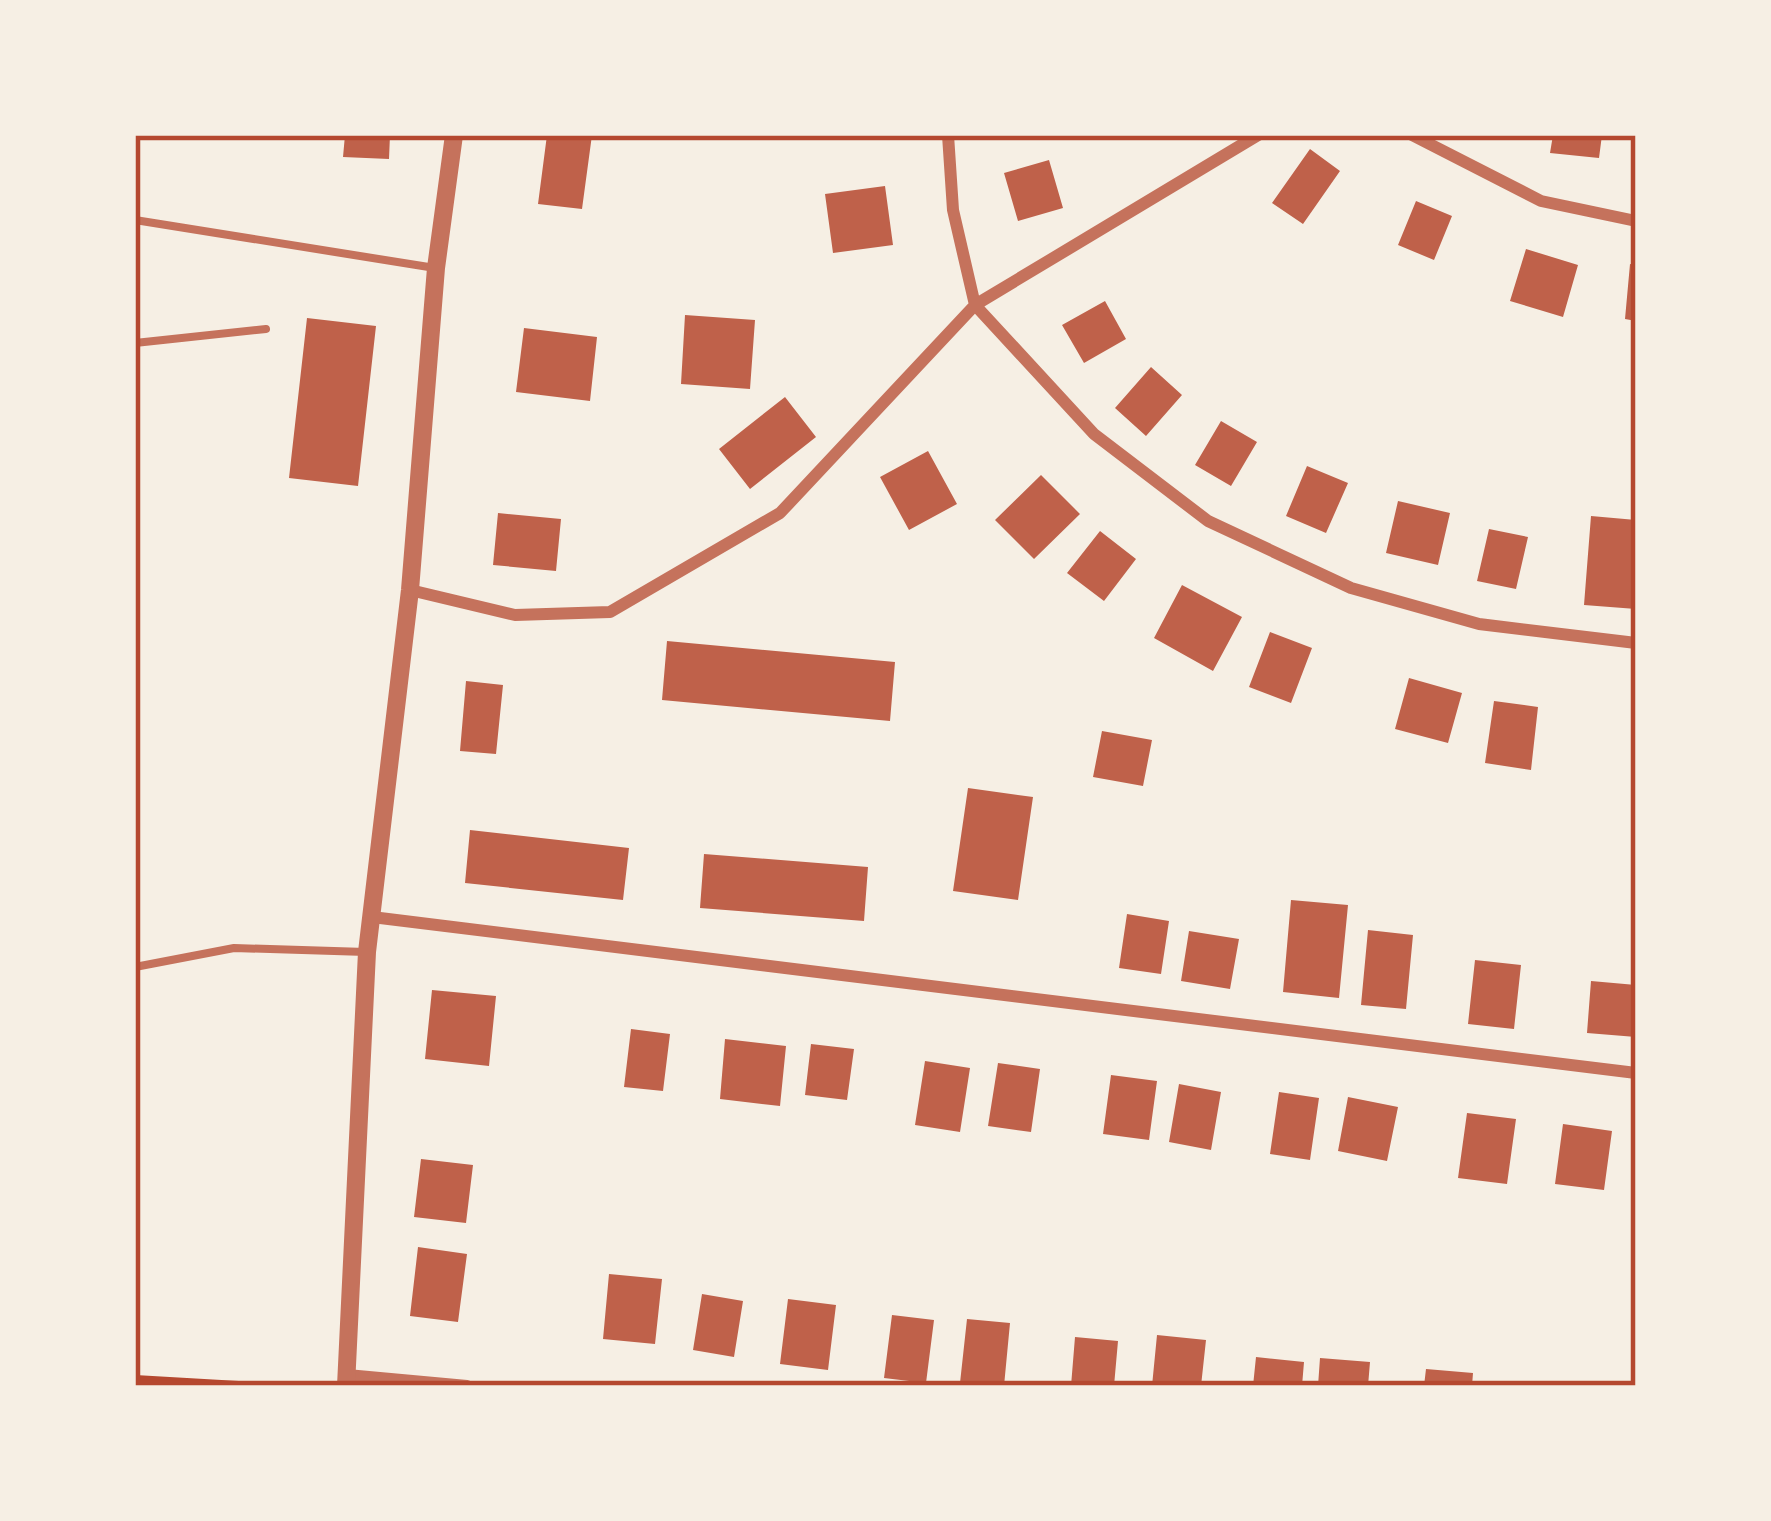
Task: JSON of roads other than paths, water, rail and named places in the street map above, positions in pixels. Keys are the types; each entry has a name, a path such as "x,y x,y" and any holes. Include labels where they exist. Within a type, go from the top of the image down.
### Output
{"street":[{"path":"454,135 436,268 410,590 368,952 347,1380 467,1386"},
{"path":"948,135 953,210 975,305 1094,434 1208,521 1352,588 1479,624 1636,643"},
{"path":"410,590 515,615 610,612 780,513 975,305 1258,135"},
{"path":"1412,135 1541,201 1636,221"},
{"path":"372,917 1636,1073"}],"lane":[{"path":"135,220 436,268"},
{"path":"135,343 266,329"},
{"path":"135,967 234,948 368,952"}]}
